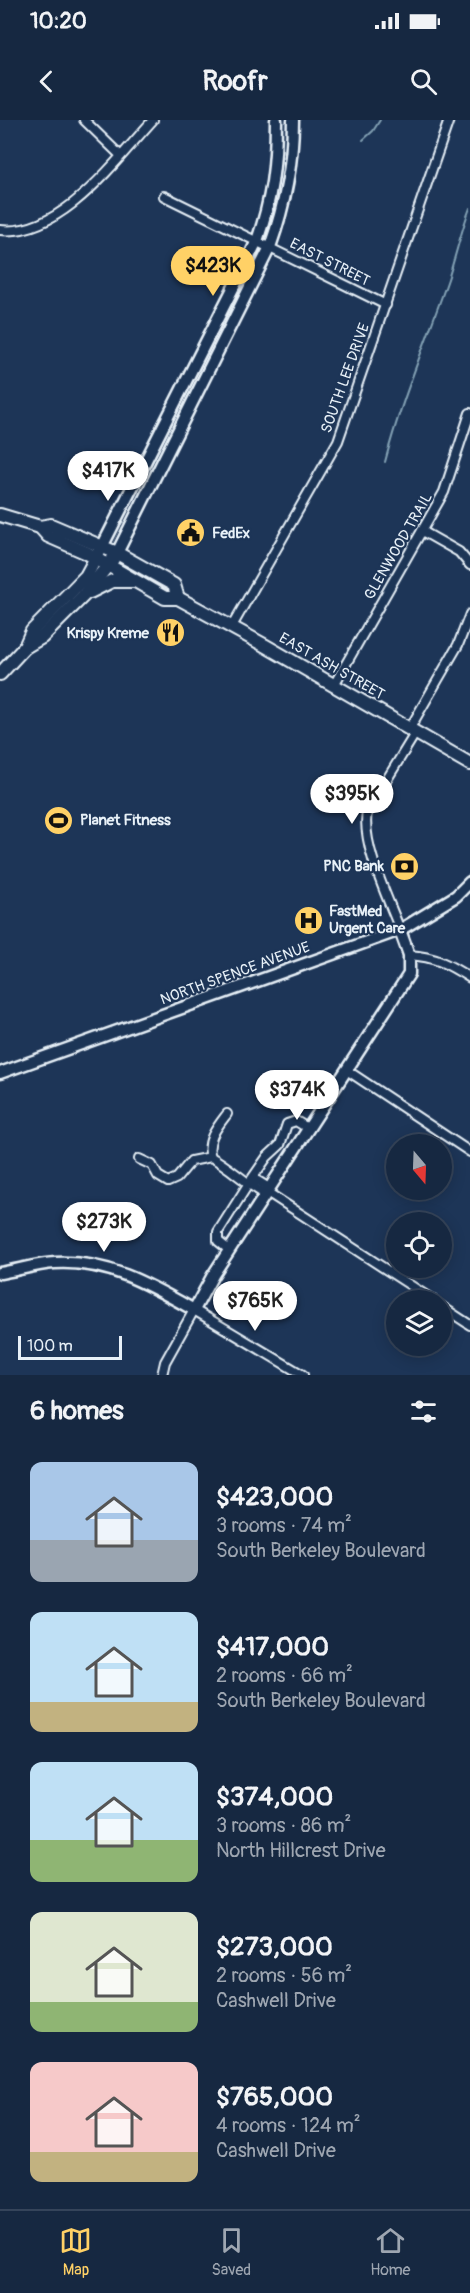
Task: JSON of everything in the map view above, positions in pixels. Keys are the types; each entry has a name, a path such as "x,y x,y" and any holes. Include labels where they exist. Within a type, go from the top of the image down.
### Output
{"main road":[{"name":"EAST ASH STREET","path":"0,514 40,527 48,536 99,552 117,553 174,585 178,598"},
{"name":"EAST ASH STREET","path":"99,552 110,565 165,598 178,598 470,764"},
{"path":"0,674 25,647 32,631 86,576 99,552"},
{"path":"25,647 42,638 84,595 110,565 117,553"},
{"path":"84,595 112,581 138,582"}],"street":[{"path":"84,120 120,155"},
{"path":"0,230 11,231 50,219 83,196 153,120"},
{"path":"99,552 257,241 267,210 276,163 276,120"},
{"path":"117,553 270,247 284,208 292,155 293,120"},
{"name":"SOUTH LEE DRIVE","path":"231,628 338,441 449,120"},
{"name":"EAST STREET","path":"164,196 386,305"},
{"name":"GLENWOOD TRAIL","path":"334,685 444,492 470,414"},
{"path":"422,531 459,552 470,565"},
{"path":"162,1375 165,1362 229,1250 348,1071 409,974 409,955 368,844 365,825 367,812 458,645 470,614"},
{"name":"NORTH SPENCE AVENUE","path":"0,1073 400,930 456,896 470,882"},
{"path":"409,955 432,957 449,964 470,978"},
{"path":"348,1071 470,1152"},
{"path":"210,1157 209,1146 212,1136 227,1114"},
{"path":"229,1250 218,1241 217,1236 267,1157 280,1145 287,1124 296,1121 309,1129"},
{"path":"139,1159 152,1165 158,1176 168,1182 177,1178 191,1161 210,1157 249,1183 258,1181 267,1191 418,1290"},
{"path":"0,1273 54,1263 83,1263 112,1269 135,1278 194,1310 303,1375"},
{"path":"452,1313 470,1325"}],"waterway":[{"path":"363,140 380,120"},
{"path":"385,462 470,208"}],"place":[{"name":"FedEx","path":"191,533"},
{"name":"Krispy Kreme","path":"170,633"},
{"name":"Planet Fitness","path":"59,820"},
{"name":"PNC Bank","path":"405,866"},
{"name":"FastMed Urgent Care","path":"308,920"}]}
